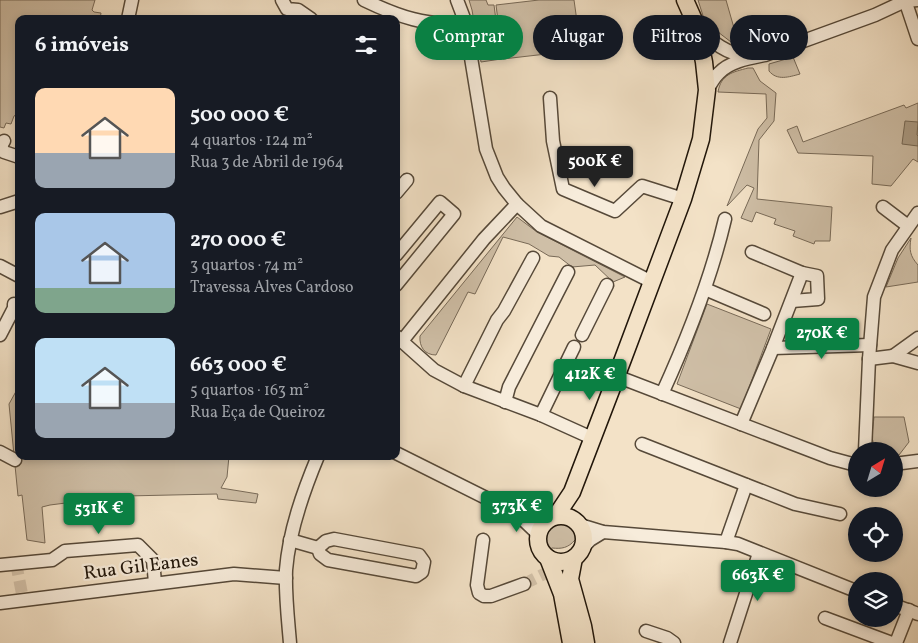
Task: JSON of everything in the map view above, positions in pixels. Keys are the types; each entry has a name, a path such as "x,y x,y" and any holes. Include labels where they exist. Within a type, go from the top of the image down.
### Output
{"main road":[{"path":"685,0 692,15"},
{"path":"577,554 566,562 556,562 548,558 538,544 538,534 541,526 552,518 572,492 683,199 702,139 707,90 704,62"},
{"path":"572,492 576,522 583,534 584,543 577,554 570,579 583,626 573,642"},
{"path":"552,518 565,516 576,522"},
{"path":"548,558 562,594 573,642"}],"street":[{"path":"129,15 132,0"},
{"path":"282,0 287,9 298,10 305,15"},
{"path":"364,0 415,20"},
{"path":"457,0 463,15"},
{"path":"808,39 874,15 905,1 918,0"},
{"path":"905,1 918,39"},
{"path":"720,48 730,57"},
{"path":"471,60 486,149 497,178 518,204 541,226 652,282"},
{"path":"704,62 712,66 730,60"},
{"path":"707,90 719,72 732,60"},
{"path":"550,98 553,141 562,189 614,211 642,186 683,199"},
{"path":"4,141 2,146 4,152 15,156"},
{"path":"400,188 407,180"},
{"path":"0,207 15,202"},
{"path":"400,251 440,202 454,214 400,280"},
{"path":"400,337 484,239 518,204"},
{"path":"865,442 874,297 892,250 914,221 883,207"},
{"path":"662,394 705,289 718,251 725,219"},
{"path":"752,252 802,273 817,276 818,299 792,301"},
{"path":"464,386 496,320 504,311 533,258"},
{"path":"0,266 15,274"},
{"path":"505,402 509,387 568,272"},
{"path":"740,424 773,348 802,273"},
{"path":"582,335 607,285"},
{"path":"705,289 764,314"},
{"path":"0,335 14,308 14,304"},
{"path":"893,356 918,338"},
{"path":"400,339 434,370 464,386 541,415 592,438"},
{"path":"773,348 870,345"},
{"path":"541,415 574,347"},
{"path":"869,359 893,356 918,363"},
{"path":"616,376 830,458 848,463"},
{"path":"642,444 795,504 840,514"},
{"path":"0,452 15,460"},
{"path":"400,455 516,513 538,534"},
{"path":"290,643 286,578 290,540 305,488 316,460"},
{"path":"903,463 918,461"},
{"path":"726,542 746,485"},
{"path":"516,513 552,518"},
{"path":"576,522 603,532 726,542 848,588"},
{"path":"577,554 590,540 603,532"},
{"path":"334,539 417,554 422,557 424,562 422,572 418,576 413,576 328,560 320,554 318,548 326,541 334,539"},
{"path":"290,540 318,548"},
{"path":"483,540 477,585 480,593 484,596 491,596 524,584"},
{"path":"0,565 52,560 65,551 138,545 153,560 155,584"},
{"path":"730,643 759,553"},
{"name":"Rua Gil Eanes","path":"0,603 234,574 286,578"},
{"path":"825,618 892,643 913,612"},
{"path":"646,631 667,638 674,643"}],"shaded area":[{"path":"0,0 95,0 92,10 101,13 101,15 15,15 15,115 11,124 6,123 4,128 0,127"},
{"path":"469,0 486,0 488,5 494,5 495,15 473,15"},
{"path":"539,0 574,0 576,15 533,15 533,56 523,57 523,15 497,15 496,5"},
{"path":"698,0 726,0 730,15 730,41 720,34 720,15 703,15"},
{"path":"783,60 794,60 800,74 779,77 769,71 769,64"},
{"path":"753,68 760,81 776,93 774,121 759,140 757,199 832,207 830,241 815,241 814,244 793,236 795,231 774,224 776,219 756,212 752,222 741,218 754,188 747,185 727,206 758,129 767,118 766,94 718,92 722,81 728,75"},
{"path":"918,103 918,162 913,159 891,186 872,184 873,156 798,153 787,130 797,126 803,142 904,105 906,108"},
{"path":"905,121 918,122 918,146 902,144"},
{"path":"517,217 537,232 625,277 613,282 595,265 572,267 559,257 549,256 529,244 503,237 475,294 468,292 436,355 429,354 423,350 420,336"},
{"path":"911,238 911,253 918,265 918,282 886,287 898,258"},
{"path":"707,304 771,329 741,409 677,384"},
{"path":"15,393 15,460 229,460 227,477 221,488 258,494 256,503 218,499 217,494 126,496 125,498 113,497 50,505 42,507 45,543 27,540 22,495 18,496 9,404"},
{"path":"874,417 904,417 909,442 903,450 903,442 873,442"},
{"path":"557,520 573,524 579,540 575,540 565,547 549,550 544,541 544,532 549,525"}],"tunnel":[{"path":"16,563 23,599"},
{"path":"524,584 552,570"}]}
